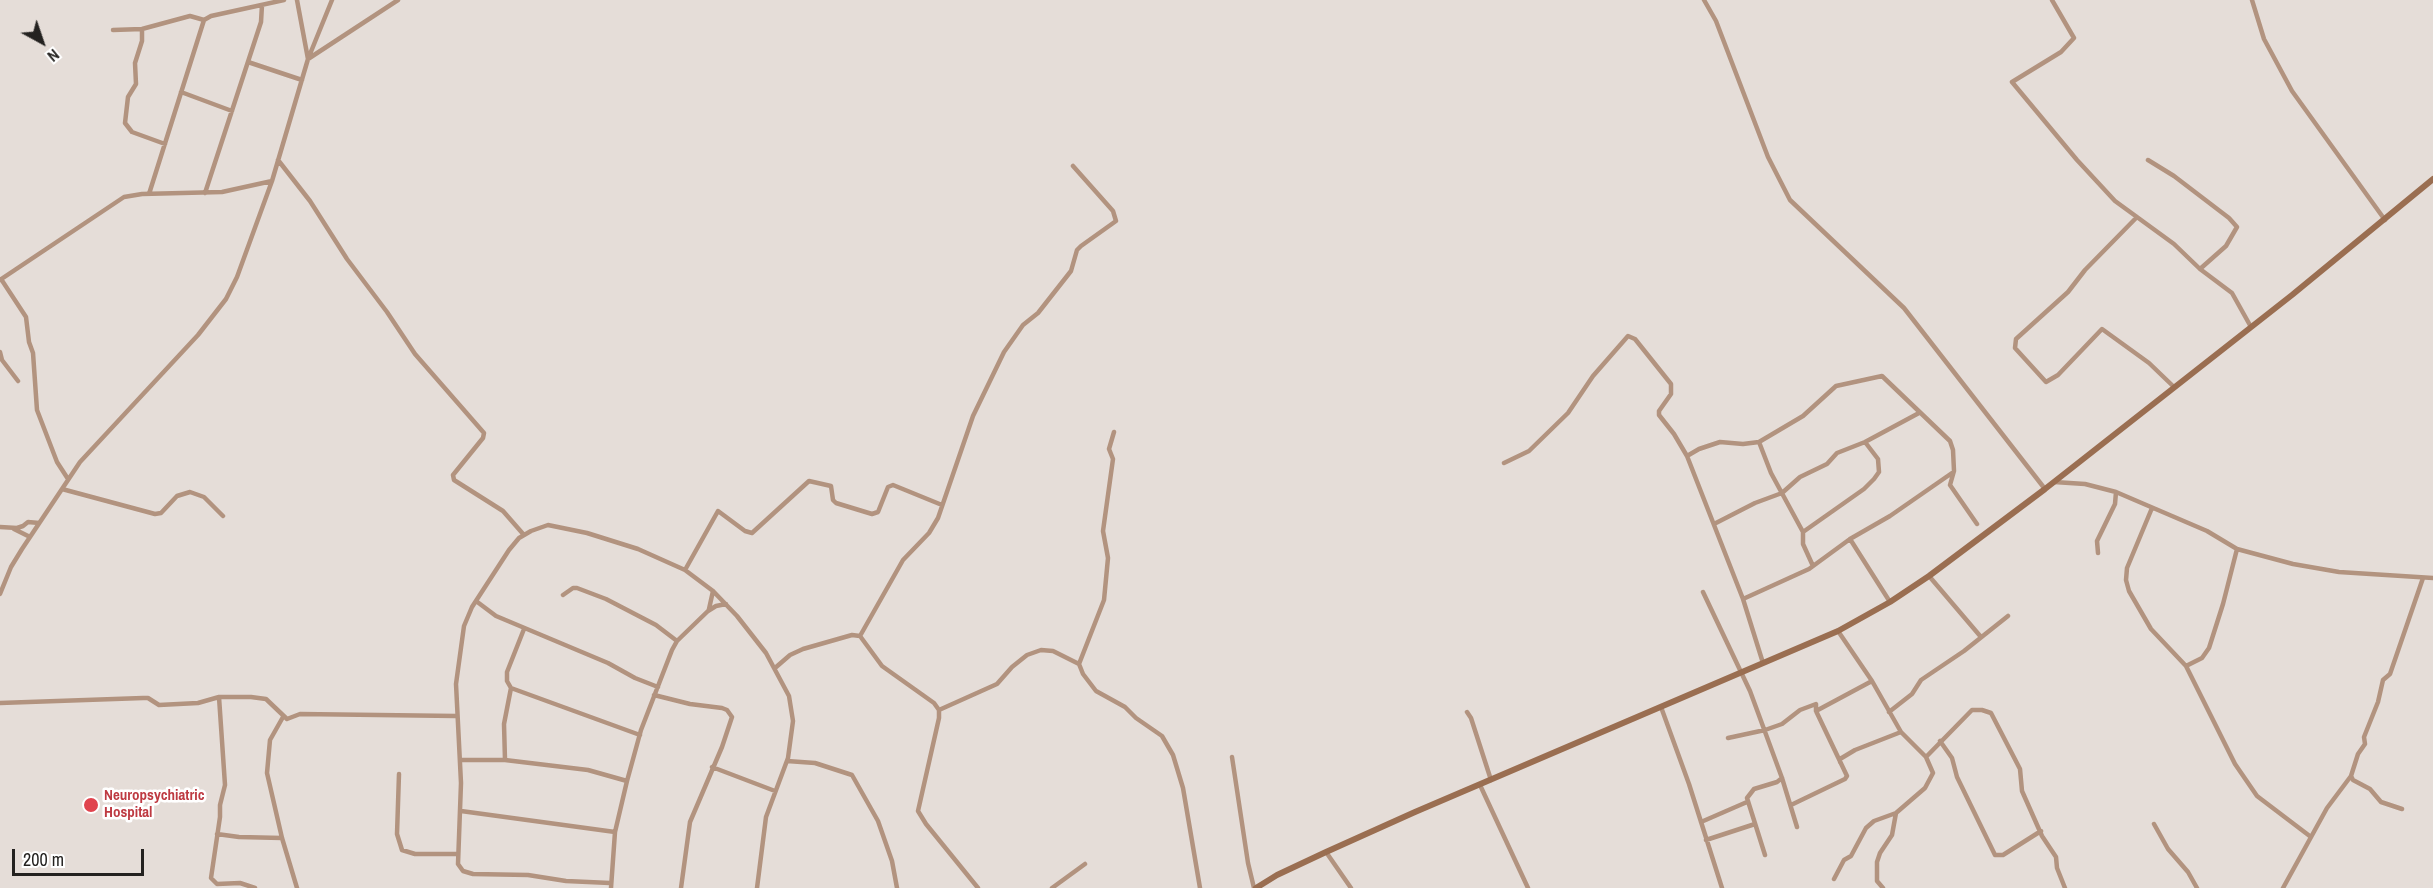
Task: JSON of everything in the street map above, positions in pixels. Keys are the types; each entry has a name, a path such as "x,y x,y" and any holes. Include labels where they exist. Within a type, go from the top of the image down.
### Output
{"main road":[{"path":"1255,888 1326,852 1838,631 1890,602 1929,576 2054,482 2385,220 2433,179"}],"street":[{"path":"246,0 249,8"},
{"path":"149,194 204,20 211,16 284,0"},
{"path":"297,0 308,59"},
{"path":"0,594 11,567 68,479 102,436 198,335 220,308 237,277 272,181 308,59 332,0"},
{"path":"308,59 398,0"},
{"path":"1704,0 1716,21 1768,158 1790,200 1904,308 2045,489"},
{"path":"2052,0 2074,39 2061,52 2012,82 2077,160 2115,201 2174,244 2200,269 2232,293 2251,327"},
{"path":"2252,0 2264,39 2292,91 2385,220"},
{"path":"205,193 261,22 262,5"},
{"path":"113,30 142,29 190,16 204,20"},
{"path":"142,29 142,41 135,63 136,84 128,97 126,123 132,132 165,144"},
{"path":"248,62 302,80"},
{"path":"182,92 231,111"},
{"path":"278,160 310,201 347,259 415,354 484,433 483,438 453,475 454,480 503,511 525,535"},
{"path":"2148,160 2174,176 2229,218 2237,227 2226,246 2200,269"},
{"path":"860,636 903,560 929,533 942,505 973,416 1004,352 1023,325 1038,313 1071,272 1077,250 1116,222 1113,211 1073,166"},
{"path":"68,479 57,462 37,410 33,353 26,331 26,317 1,279 124,197 236,190 272,181"},
{"path":"2137,217 2085,270 2068,292 2016,339 2015,348 2046,382 2058,375 2102,329 2150,363 2174,387"},
{"path":"1504,464 1529,452 1568,413 1593,376 1628,336 1635,339 1671,384 1671,393 1659,411 1659,415 1687,456 1743,599 1763,663"},
{"path":"0,352 18,381"},
{"path":"1687,456 1720,442 1743,444 1759,441 1803,416 1836,386 1878,375 1886,378 1952,445 1954,471 1951,489 1977,524"},
{"path":"1714,524 1755,503 1782,493 1800,477 1827,464 1837,453 1865,442 1919,413"},
{"path":"1079,664 1104,600 1108,558 1103,531 1113,459 1109,449 1114,432"},
{"path":"1759,441 1782,493 1803,532 1803,544 1813,566"},
{"path":"1803,532 1874,479 1880,465 1865,442"},
{"path":"1743,599 1813,566 1850,539 1890,516 1952,473"},
{"path":"685,570 718,511 745,531 752,533 809,481 831,486 833,500 836,503 872,514 878,512 888,487 893,485 942,505"},
{"path":"2054,482 2085,484 2116,492 2206,531 2237,549 2294,564 2339,572 2433,578"},
{"path":"62,489 155,514 164,510 177,496 186,491 204,497 223,516"},
{"path":"2098,552 2097,541 2115,504 2116,492"},
{"path":"2151,508 2127,568 2126,580 2129,591 2151,629 2186,666 2235,764 2258,796 2312,837"},
{"path":"0,527 23,526 28,522 39,523"},
{"path":"726,604 708,611 677,641 657,687 627,781 615,832 610,886 528,875 473,874 460,868 457,854 461,811 456,716 460,645 464,626 476,601 509,550 525,535 548,525 638,549 685,570 726,604 766,653 775,668 789,696 793,736 762,836 757,888"},
{"path":"11,528 30,537"},
{"path":"1850,539 1890,602"},
{"path":"2186,666 2202,658 2209,648 2219,620 2237,549"},
{"path":"1929,576 1981,637"},
{"path":"2283,888 2327,808 2350,776 2358,754 2365,744 2364,738 2378,702 2383,680 2390,674 2423,578"},
{"path":"563,595 577,588 606,599 656,625 677,641"},
{"path":"708,611 713,591"},
{"path":"1703,592 1750,691 1782,778 1797,827"},
{"path":"476,601 496,616 608,663 634,678 657,687"},
{"path":"1889,712 1912,694 1921,680 2008,616"},
{"path":"524,628 507,672 507,681 511,688 640,735"},
{"path":"1834,879 1844,860 1851,856 1866,828 1874,821 1896,813 1925,788 1933,773 1926,757 1901,732 1872,681 1838,631"},
{"path":"775,668 790,655 803,649 852,635 860,636 882,666 934,703 939,710 939,718 918,811 978,888"},
{"path":"939,710 997,684 1027,655 1041,650 1053,651 1079,664 1083,674 1096,691 1125,707 1136,718 1162,736 1173,755 1183,788 1200,888"},
{"path":"1816,711 1872,681"},
{"path":"505,760 504,724 511,688"},
{"path":"654,695 690,704 722,708 730,713 731,723 690,822 681,888"},
{"path":"0,703 147,698 159,705 198,703 219,697 263,698 283,717 290,719 300,714 456,716"},
{"path":"219,697 225,785 211,871 213,881 217,884 240,883 255,888"},
{"path":"1728,738 1782,724 1800,710 1816,704 1816,711 1846,773 1845,779 1791,805"},
{"path":"1661,707 1722,888"},
{"path":"1926,757 1972,710 1991,713 2020,769 2022,791 2056,857 2057,868 2065,888"},
{"path":"1467,712 1491,780"},
{"path":"283,717 270,740 267,762 269,786 297,888"},
{"path":"1840,763 1840,759 1846,755 1901,732"},
{"path":"1940,741 1952,758 1957,777 1995,855 2004,855 2041,831"},
{"path":"1232,757 1255,888"},
{"path":"460,760 505,760 588,770 627,781"},
{"path":"787,761 815,763 843,770 852,775 878,821 897,888"},
{"path":"712,767 775,791"},
{"path":"399,774 397,834 402,850 415,854 457,854"},
{"path":"2350,776 2370,789 2381,802 2402,809"},
{"path":"1765,855 1747,802 1749,793 1754,789 1777,782 1782,778"},
{"path":"1480,785 1528,888"},
{"path":"1701,822 1747,802"},
{"path":"461,811 615,832"},
{"path":"1883,888 1877,881 1877,862 1892,835 1896,813"},
{"path":"1706,840 1755,824"},
{"path":"2154,824 2168,849 2188,872 2197,888"},
{"path":"217,834 282,838"},
{"path":"1326,852 1351,888"},
{"path":"1052,888 1085,864"}],"place":[{"name":"Neuropsychiatric Hospital","path":"91,805"}]}
